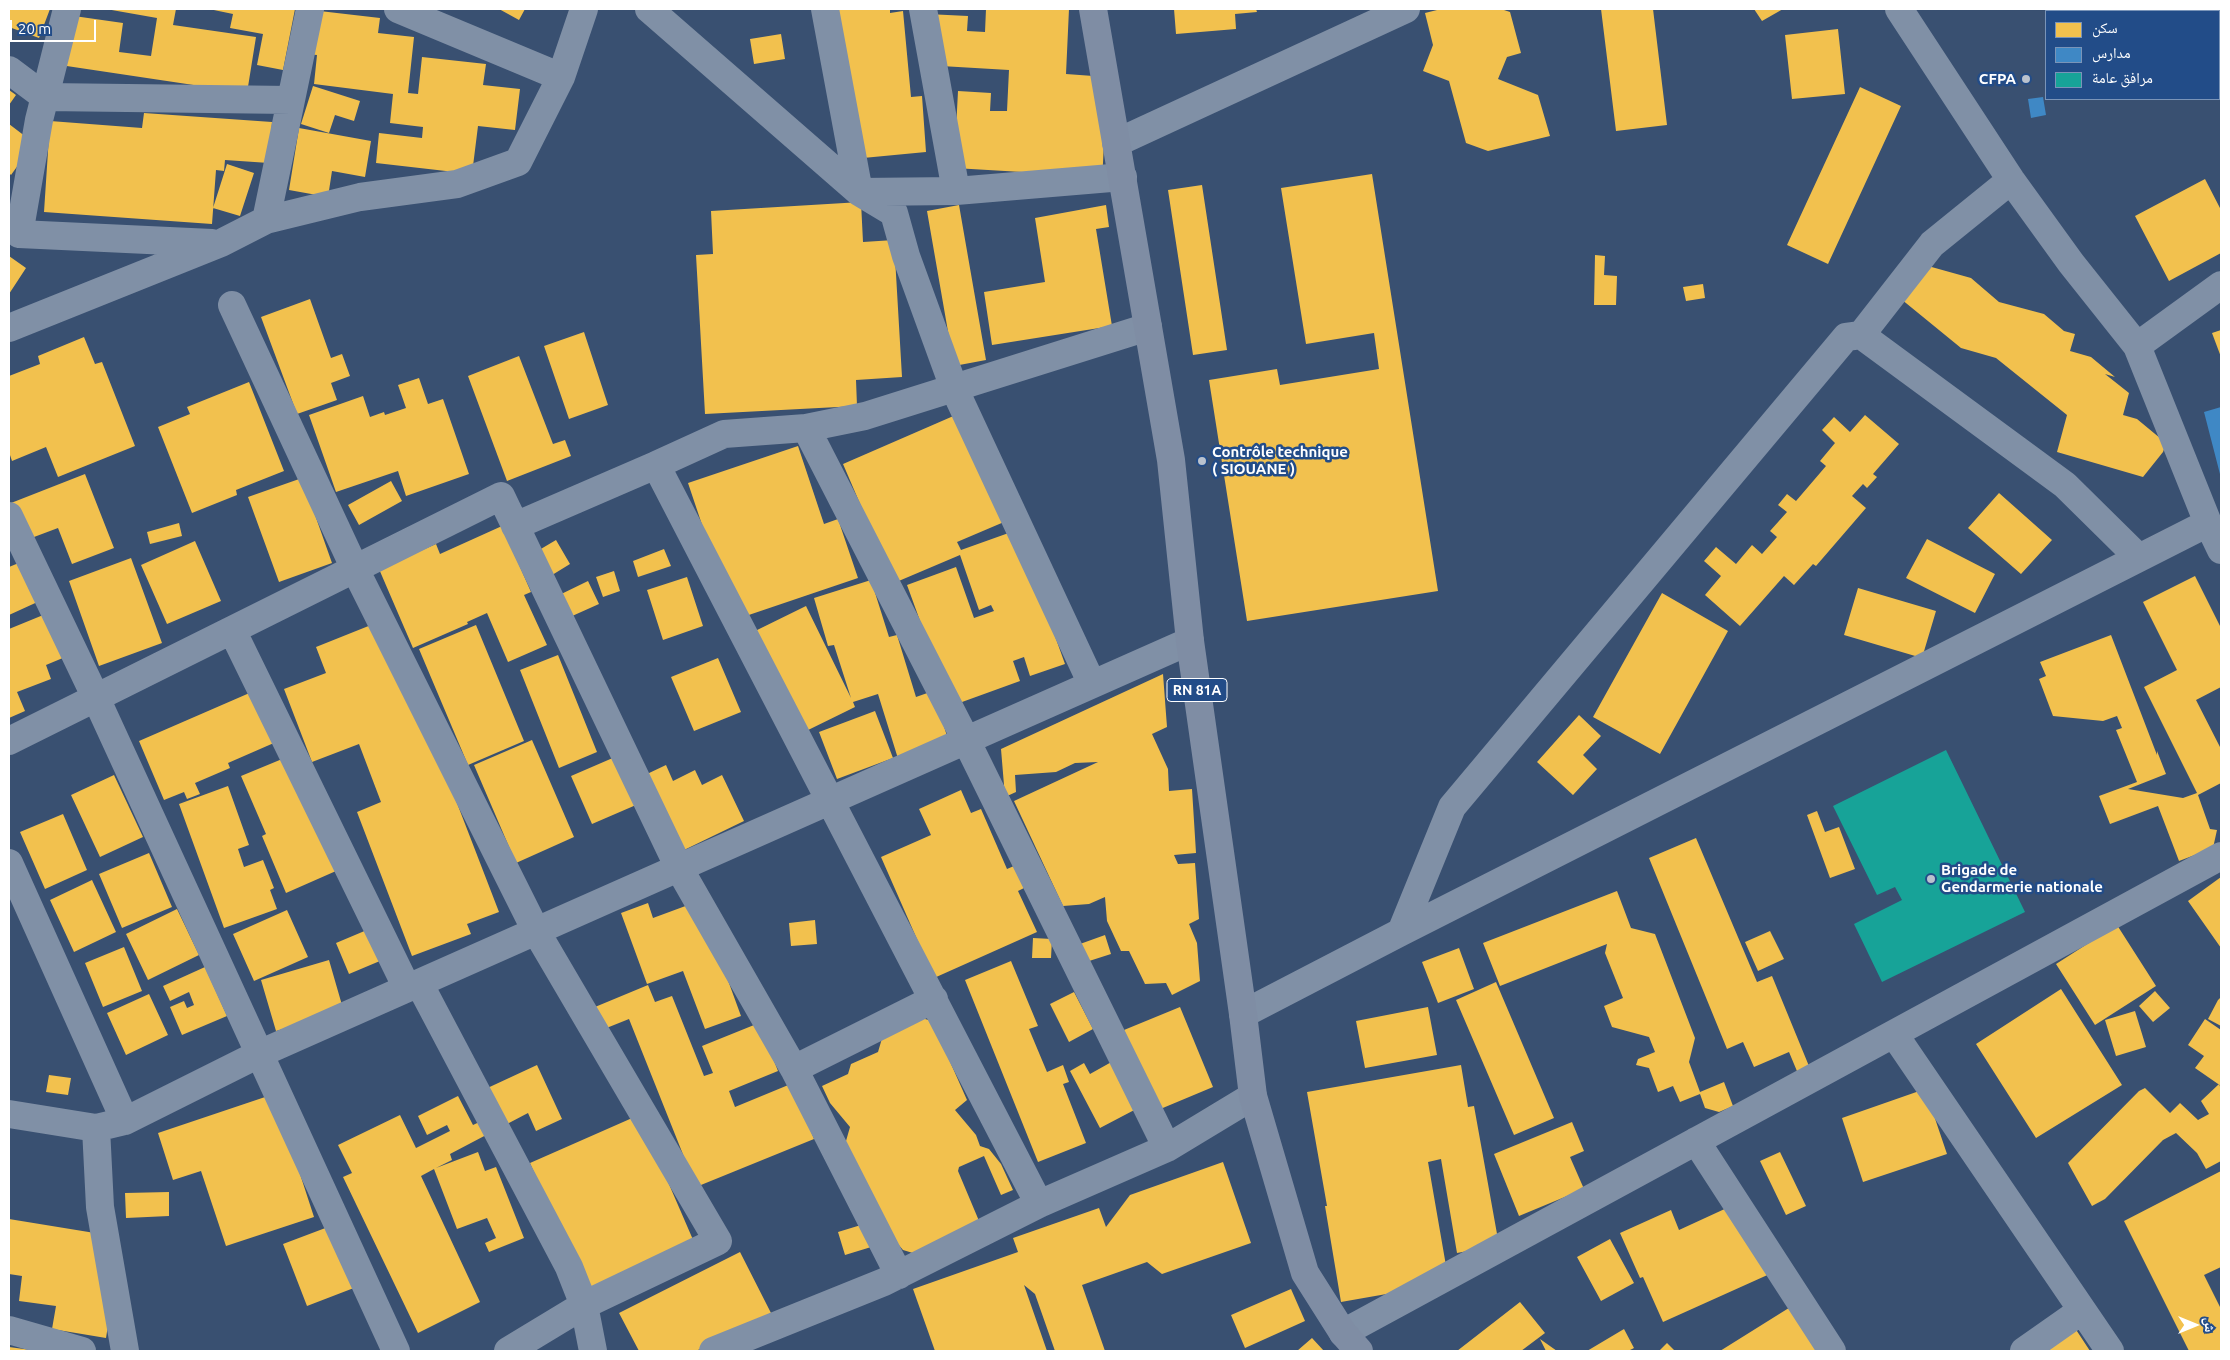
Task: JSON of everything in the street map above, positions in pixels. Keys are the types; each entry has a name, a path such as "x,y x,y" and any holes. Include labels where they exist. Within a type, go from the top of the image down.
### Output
{"main road":[{"name":"RN 81A","path":"1093,9 1171,460 1190,641 1253,1096 1305,1273 1351,1342"}],"street":[{"path":"67,9 45,98 19,234 220,243"},
{"path":"266,220 310,9"},
{"path":"398,9 561,77"},
{"path":"9,328 220,243 266,220 360,197 457,184 518,162 561,77 584,9"},
{"path":"825,9 859,192"},
{"path":"923,9 956,191"},
{"path":"1116,143 1406,9"},
{"path":"1899,9 2011,180 2071,263 2137,346 2208,523 2221,550"},
{"path":"651,10 859,192 894,213 906,256 954,388 1092,684"},
{"path":"9,70 45,98 291,100"},
{"path":"859,192 956,191 1123,177"},
{"path":"1861,335 1932,244 2011,180"},
{"path":"2137,346 2221,285"},
{"path":"232,305 354,569 536,931 718,1241 584,1305 508,1351"},
{"path":"515,526 724,434 806,428 866,416 1148,328"},
{"path":"1401,932 1452,807 1846,337 1861,335 2065,485 2138,557"},
{"path":"806,428 966,740 1167,1148"},
{"path":"656,465 1039,1204"},
{"path":"9,741 501,496 679,868 794,1069 899,1275"},
{"path":"9,516 96,698 396,1351"},
{"path":"1243,1014 2208,523"},
{"path":"232,630 413,985 569,1267 584,1305 593,1351"},
{"path":"9,1114 96,1128 124,1121 259,1054 1190,641"},
{"path":"1351,1342 1696,1141 2221,856"},
{"path":"9,863 124,1121"},
{"path":"794,1069 934,999"},
{"path":"1894,1034 2110,1351"},
{"path":"713,1351 899,1275 1039,1204 1167,1148 1253,1096"},
{"path":"96,1128 100,1207 125,1351"},
{"path":"1696,1141 1832,1351"},
{"path":"2024,1351 2081,1311"},
{"path":"9,1330 82,1351"}],"building: سكن":[{"path":"9,9 50,9 39,38 9,27"},
{"path":"106,9 176,9 173,25 256,37 247,93 60,65 67,15 123,23 119,52 151,56 157,18"},
{"path":"209,9 295,9 283,70 257,65 263,34 230,28 233,14"},
{"path":"499,9 525,9 519,20"},
{"path":"828,9 890,9 890,13 903,11 911,97 922,96 926,152 842,160"},
{"path":"986,9 1069,9 1066,74 1107,77 1102,184 1022,172 954,168 958,91 991,93 990,111 1007,111 1009,70 924,65 927,14 968,16 967,31 985,32"},
{"path":"1174,9 1256,9 1257,12 1235,14 1236,29 1176,34"},
{"path":"1441,9 1501,9 1510,12 1521,53 1507,57 1498,79 1538,95 1550,136 1488,151 1466,143 1449,81 1423,71 1433,45 1425,13"},
{"path":"1601,9 1653,9 1667,125 1616,131"},
{"path":"1754,9 1783,9 1762,21"},
{"path":"311,10 380,18 378,33 414,37 408,93 418,94 422,57 486,64 483,85 520,89 515,130 478,126 472,174 376,163 379,133 422,138 423,127 390,123 393,94 314,84 317,55 306,54"},
{"path":"1838,29 1845,94 1792,99 1785,35"},
{"path":"781,34 785,59 754,64 750,39"},
{"path":"313,86 360,101 354,121 335,115 329,133 301,124"},
{"path":"1860,87 1901,106 1828,264 1787,245"},
{"path":"9,90 16,95 9,105"},
{"path":"144,113 272,122 269,163 225,160 224,171 216,170 212,224 44,212 50,121 142,128"},
{"path":"9,124 34,143 11,175 9,173"},
{"path":"299,128 371,141 365,177 332,171 328,197 289,190"},
{"path":"227,164 254,173 240,216 213,208"},
{"path":"1372,174 1438,591 1247,621 1209,380 1277,369 1280,385 1379,369 1374,333 1306,344 1281,188"},
{"path":"2205,179 2221,210 2221,253 2169,281 2135,216"},
{"path":"1202,185 1227,350 1193,355 1168,190"},
{"path":"861,202 863,242 894,240 902,377 856,380 857,406 705,414 696,255 713,254 711,211"},
{"path":"959,205 986,360 954,366 927,211"},
{"path":"1106,205 1109,227 1096,229 1112,326 992,345 984,292 1045,282 1035,218"},
{"path":"1595,255 1605,256 1604,275 1617,276 1616,305 1594,305"},
{"path":"9,256 26,268 9,294"},
{"path":"1928,266 1971,278 1999,302 2044,314 2064,331 2075,334 2070,351 2091,357 2115,377 2105,374 2129,393 2123,415 2137,419 2166,443 2163,452 2143,477 2057,452 2067,415 1996,358 1961,348 1901,299"},
{"path":"1703,284 1705,298 1686,301 1683,287"},
{"path":"310,299 331,358 342,354 350,376 331,383 337,400 297,414 261,317"},
{"path":"2221,330 2221,357 2212,333"},
{"path":"584,332 608,405 569,419 544,346"},
{"path":"84,337 95,364 102,362 135,446 58,477 46,447 12,461 9,452 9,376 40,364 38,356"},
{"path":"519,356 553,444 565,440 571,456 507,481 468,376"},
{"path":"419,378 428,404 443,399 469,474 406,496 398,471 336,492 309,415 363,396 370,417 384,412 385,415 406,408 398,385"},
{"path":"249,382 284,471 236,490 237,495 192,513 158,427 190,414 187,407"},
{"path":"958,414 1004,522 957,542 961,550 1017,530 1065,664 1030,676 1024,657 1013,661 1020,681 951,706 907,585 956,567 974,618 994,611 991,605 979,610 960,555 894,583 843,464"},
{"path":"1865,415 1899,444 1873,474 1877,477 1867,488 1863,484 1852,496 1866,508 1816,566 1813,564 1794,585 1784,576 1740,626 1705,595 1721,576 1704,561 1716,547 1736,564 1752,545 1762,554 1777,537 1770,531 1787,512 1778,505 1787,494 1796,501 1826,466 1820,461 1835,443 1822,430 1834,417 1850,432"},
{"path":"798,446 824,524 838,519 858,578 734,620 688,483"},
{"path":"85,474 114,548 72,564 58,528 26,540 11,503"},
{"path":"302,478 332,563 279,582 248,497"},
{"path":"391,481 402,501 359,525 348,505"},
{"path":"1999,493 2052,540 2021,574 1968,528"},
{"path":"179,523 182,536 150,544 147,532"},
{"path":"502,526 531,592 524,595 547,645 508,662 487,613 467,622 468,624 413,648 379,569 436,544 440,554"},
{"path":"1927,539 1995,574 1975,613 1906,578"},
{"path":"556,540 570,564 544,580 529,556"},
{"path":"195,541 221,601 167,624 141,565"},
{"path":"664,549 671,566 638,577 633,561"},
{"path":"38,555 55,594 9,615 9,567"},
{"path":"131,558 162,643 99,666 69,581"},
{"path":"614,571 620,591 603,597 596,577"},
{"path":"2195,576 2221,628 2221,687 2196,700 2221,749 2221,783 2198,795 2210,829 2217,830 2213,848 2179,861 2158,806 2110,824 2099,796 2137,782 2116,730 2122,728 2117,716 2103,721 2053,716 2039,679 2046,676 2040,662 2111,635 2166,774 2128,789 2183,798 2197,793 2144,687 2177,670 2143,602"},
{"path":"687,577 703,626 663,640 647,590"},
{"path":"871,580 889,637 897,635 916,697 933,691 951,749 900,765 878,694 853,702 855,707 800,734 751,633 806,606 851,698 834,645 828,646 814,598"},
{"path":"588,581 599,604 561,621 551,599"},
{"path":"1858,588 1936,611 1922,658 1844,635"},
{"path":"1662,593 1728,631 1660,754 1593,717"},
{"path":"53,611 70,655 46,665 51,679 17,692 25,711 9,718 9,629"},
{"path":"386,619 499,912 467,924 471,934 412,956 357,812 381,802 359,744 312,762 284,689 326,673 316,647"},
{"path":"476,625 524,741 468,765 419,649"},
{"path":"558,655 597,752 559,768 520,670"},
{"path":"718,658 741,712 694,731 671,677"},
{"path":"1163,674 1167,727 1152,734 1168,769 1169,791 1192,789 1196,853 1174,855 1178,864 1195,863 1199,919 1189,924 1197,943 1200,981 1172,995 1166,983 1145,984 1129,951 1121,951 1107,921 1105,897 1089,904 1063,906 1014,801 1098,762 1075,763 1056,772 1015,775 1016,792 1005,797 1001,749"},
{"path":"261,688 283,739 228,763 230,768 195,783 200,794 187,799 184,792 164,800 139,741"},
{"path":"875,711 893,758 837,779 819,732"},
{"path":"1579,715 1601,736 1583,755 1597,769 1573,795 1537,762"},
{"path":"532,740 574,837 516,863 474,765"},
{"path":"287,757 336,871 286,893 262,836 266,834 241,776"},
{"path":"615,757 636,805 592,824 571,776"},
{"path":"666,765 673,781 695,770 702,785 722,775 744,821 684,850 647,774"},
{"path":"114,775 143,837 100,857 71,795"},
{"path":"228,786 249,845 238,849 244,867 263,860 274,888 270,890 277,909 224,928 179,804"},
{"path":"961,790 971,813 981,809 1007,869 1014,866 1024,888 1018,891 1037,932 934,978 881,857 931,835 919,809"},
{"path":"1817,811 1825,832 1839,827 1855,869 1830,878 1807,815"},
{"path":"63,814 87,870 45,889 20,832"},
{"path":"1696,838 1757,982 1772,976 1811,1071 1799,1076 1789,1052 1754,1067 1743,1042 1727,1049 1649,858"},
{"path":"149,853 172,907 122,928 99,874"},
{"path":"2221,877 2221,948 2188,901"},
{"path":"92,880 116,932 74,952 50,900"},
{"path":"1617,891 1631,928 1655,934 1695,1038 1689,1062 1700,1092 1724,1082 1733,1106 1719,1112 1705,1108 1700,1094 1680,1102 1673,1086 1658,1092 1649,1068 1636,1065 1638,1059 1655,1052 1649,1037 1612,1027 1604,1006 1623,998 1605,953 1607,944 1500,986 1483,943"},
{"path":"699,901 741,1016 705,1029 683,971 647,984 621,913 648,903 653,918"},
{"path":"177,909 199,955 148,980 126,934"},
{"path":"287,910 308,957 254,981 233,934"},
{"path":"815,920 817,944 791,946 789,923"},
{"path":"2117,925 2156,986 2095,1025 2056,964"},
{"path":"374,927 387,958 349,974 336,943"},
{"path":"1770,931 1784,959 1758,971 1745,942"},
{"path":"1105,935 1111,954 1086,962 1080,944"},
{"path":"1033,938 1052,939 1051,958 1032,958"},
{"path":"124,947 142,991 103,1007 85,963"},
{"path":"1459,948 1474,989 1438,1003 1422,962"},
{"path":"329,960 344,1012 276,1031 261,980"},
{"path":"1011,961 1038,1026 1029,1029 1047,1072 1063,1065 1069,1082 1063,1084 1086,1143 1038,1162 965,980"},
{"path":"205,967 227,1016 182,1035 170,1007 184,1001 187,1008 194,1005 189,992 170,1001 163,986"},
{"path":"1496,982 1554,1118 1514,1135 1456,1000"},
{"path":"648,985 655,1002 672,996 704,1076 713,1073 702,1046 759,1023 778,1071 729,1091 735,1107 798,1081 801,1106 814,1139 696,1187 629,1019 604,1029 595,1007"},
{"path":"2061,989 2122,1085 2036,1138 1976,1044"},
{"path":"2155,991 2170,1008 2153,1022 2139,1006"},
{"path":"1074,992 1093,1029 1069,1042 1050,1004"},
{"path":"149,994 168,1035 126,1055 107,1013"},
{"path":"2221,997 2221,1026 2208,1019"},
{"path":"1180,1007 1213,1087 1158,1110 1124,1030"},
{"path":"1428,1007 1437,1055 1365,1068 1356,1021"},
{"path":"2135,1011 2146,1047 2116,1056 2105,1020"},
{"path":"911,1015 932,1021 967,1100 955,1110 976,1135 980,1146 989,1149 1001,1164 1013,1190 1001,1195 984,1156 959,1167 958,1171 982,1228 926,1257 903,1250 872,1213 844,1148 850,1127 830,1103 822,1086 848,1074 851,1064 878,1052 883,1035"},
{"path":"2205,1019 2221,1030 2221,1086 2195,1068 2204,1056 2188,1045"},
{"path":"1115,1060 1140,1107 1100,1128 1070,1071 1084,1063 1090,1074"},
{"path":"537,1065 562,1119 536,1131 528,1113 450,1154 452,1160 436,1168 478,1152 485,1171 496,1167 524,1238 489,1252 485,1243 496,1238 487,1218 457,1229 434,1169 421,1176 480,1302 418,1333 343,1177 352,1173 338,1145 400,1115 416,1148 450,1131 447,1125 427,1135 418,1116 458,1096 473,1125 492,1116 481,1091"},
{"path":"1461,1065 1468,1107 1474,1106 1499,1245 1457,1253 1441,1159 1428,1162 1449,1283 1341,1302 1325,1206 1327,1206 1307,1092"},
{"path":"49,1075 71,1078 68,1095 46,1092"},
{"path":"2219,1084 2221,1089 2221,1161 2206,1169 2197,1153 2176,1133 2163,1140 2105,1199 2092,1206 2068,1163 2139,1091 2145,1088 2170,1113 2180,1103 2198,1120 2209,1114 2201,1101"},
{"path":"1925,1089 1947,1154 1863,1182 1842,1118"},
{"path":"274,1094 314,1217 226,1246 201,1171 173,1180 158,1133"},
{"path":"639,1115 694,1242 587,1296 530,1163"},
{"path":"1572,1122 1584,1151 1570,1157 1584,1189 1519,1216 1494,1154"},
{"path":"1780,1152 1806,1206 1786,1215 1760,1161"},
{"path":"1223,1162 1251,1243 1162,1274 1147,1262 1082,1285 1105,1351 1055,1351 1035,1294 1024,1285 1047,1351 935,1351 913,1289 1018,1252 1013,1238 1099,1208 1106,1227 1130,1195"},
{"path":"2221,1171 2221,1267 2204,1275 2221,1309 2221,1351 2189,1351 2124,1221"},
{"path":"169,1192 169,1216 126,1218 125,1193"},
{"path":"1742,1201 1783,1268 1663,1322 1643,1277 1640,1278 1620,1233 1671,1210 1679,1230"},
{"path":"9,1219 107,1235 118,1262 106,1338 52,1329 56,1306 19,1301 22,1276 9,1274"},
{"path":"874,1221 881,1244 845,1255 838,1232"},
{"path":"336,1224 359,1286 307,1306 283,1244"},
{"path":"1610,1239 1634,1283 1601,1301 1577,1257"},
{"path":"740,1252 771,1313 696,1351 639,1351 619,1313"},
{"path":"1291,1289 1305,1321 1245,1348 1231,1315"},
{"path":"1520,1302 1545,1333 1521,1351 1457,1351"},
{"path":"1792,1306 1820,1351 1720,1351"},
{"path":"2071,1322 2090,1351 2025,1351"},
{"path":"1624,1329 1634,1348 1628,1351 1587,1351"},
{"path":"1312,1338 1324,1351 1297,1351"},
{"path":"1540,1339 1557,1351 1546,1351"},
{"path":"1667,1343 1675,1351 1659,1351"},
{"path":"9,1347 31,1350 31,1351 9,1351"}],"building: مدارس":[{"path":"2043,97 2046,115 2031,118 2028,99"},
{"path":"2221,407 2221,478 2204,412"}],"building: مرافق عامة":[{"path":"1946,750 2025,912 1882,982 1854,924 1902,900 1895,887 1877,895 1833,806"}],"place":[{"name":"CFPA","path":"2026,79"},
{"name":"Contrôle technique ( SIOUANE )","path":"1202,461"},
{"name":"Brigade de Gendarmerie nationale","path":"1931,879"}]}
